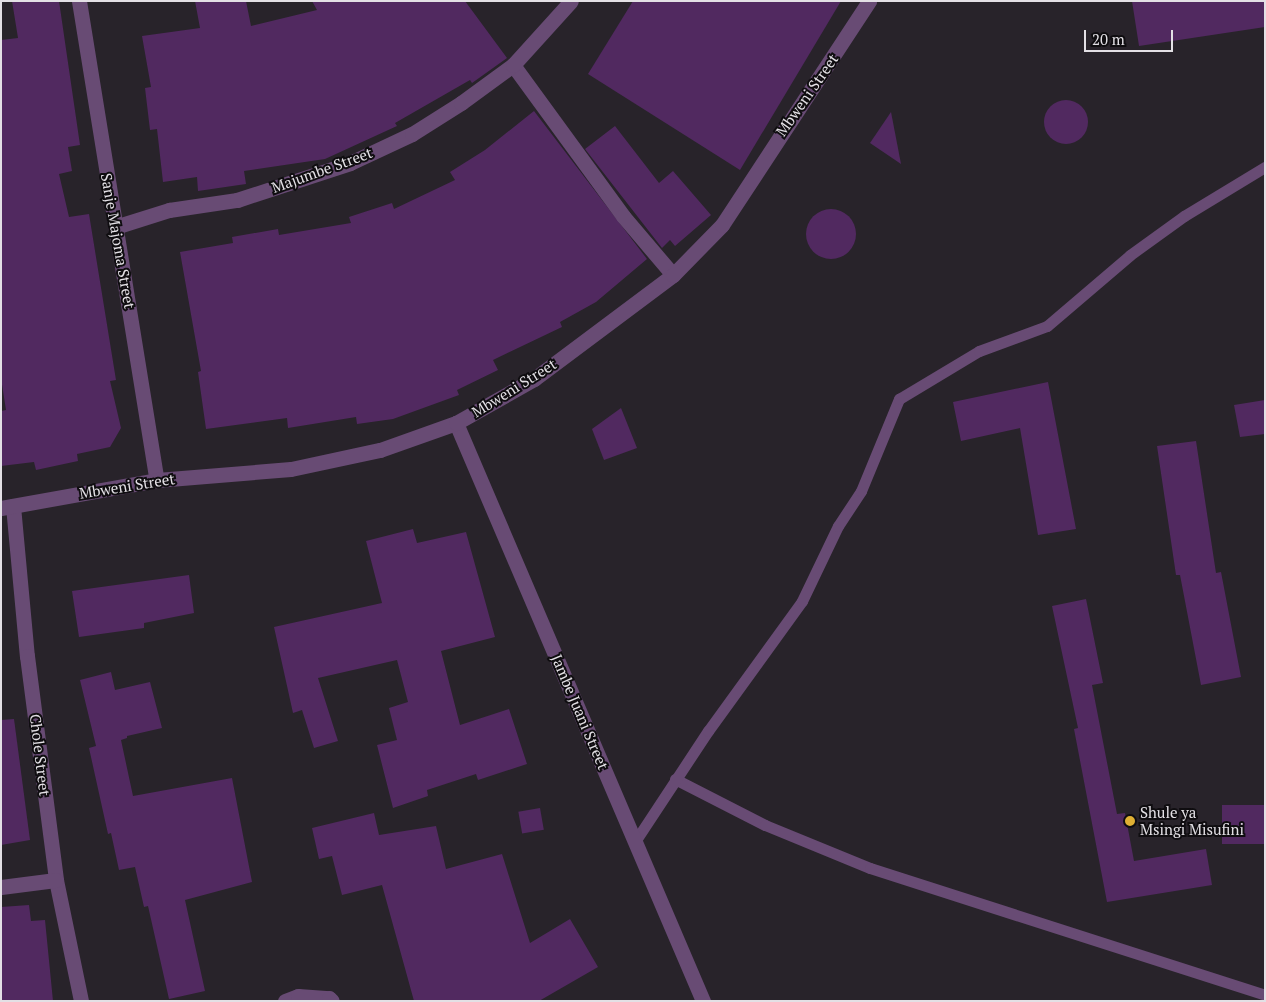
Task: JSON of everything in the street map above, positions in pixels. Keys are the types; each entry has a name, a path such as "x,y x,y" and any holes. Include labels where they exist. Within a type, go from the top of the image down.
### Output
{"street":[{"name":"Sanje Majoma Street","path":"79,1 157,480"},
{"name":"Majumbe Street","path":"115,227 169,210 236,200 350,163 412,134 461,104 513,65 571,1"},
{"name":"Mbweni Street","path":"7,507 157,480 291,469 380,450 456,423 534,378 673,275 722,225 869,1"},
{"path":"513,65 623,216 673,275"},
{"name":"Jambe Juani Street","path":"456,423 636,840 659,902 703,1001"},
{"name":"Chole Street","path":"7,507 56,880 81,1001"},
{"path":"1,887 56,880"},
{"path":"285,1001 298,996 316,996 332,1001"}],"lane":[{"path":"636,840 676,779 802,601 838,526 861,491 899,399 978,351 1047,326 1130,255 1184,216 1265,167"},
{"path":"676,779 765,825 870,868 1265,995"}],"building":[{"path":"12,1 59,1 80,145 68,147 72,171 59,174 69,217 89,214 116,380 110,381 121,428 110,447 77,454 78,461 36,470 34,462 1,466 1,411 6,410 1,378 1,40 18,38"},
{"path":"195,1 246,1 251,26 317,10 312,1 465,1 507,58 472,83 470,80 395,123 397,126 325,159 244,171 246,184 198,191 197,177 163,182 157,129 150,130 145,88 151,87 142,36 200,28"},
{"path":"633,1 841,1 740,170 588,74"},
{"path":"1132,1 1265,1 1265,27 1139,46"},
{"path":"1066,100 1078,104 1084,110 1088,122 1084,134 1078,140 1066,144 1054,140 1048,134 1044,122 1048,110 1054,104"},
{"path":"534,111 647,259 596,302 560,322 562,327 493,360 498,370 457,390 459,395 393,419 357,424 356,417 288,428 287,418 206,429 198,372 201,371 180,252 233,243 232,237 278,229 279,235 351,223 349,217 392,203 394,209 455,180 450,172 485,150"},
{"path":"891,112 901,164 870,143"},
{"path":"615,126 659,183 673,171 711,215 675,246 670,240 662,248 585,149"},
{"path":"826,209 836,209 849,216 856,229 856,239 849,252 836,259 826,259 817,255 810,248 806,239 806,229 810,220 817,213"},
{"path":"1048,382 1076,529 1038,535 1020,428 961,441 953,402"},
{"path":"1265,400 1265,434 1240,437 1234,405"},
{"path":"621,408 637,448 604,460 592,429"},
{"path":"1196,441 1216,573 1221,572 1241,677 1201,685 1180,575 1176,575 1157,446"},
{"path":"413,529 417,543 466,532 495,637 441,651 460,725 509,709 527,764 478,780 476,774 427,790 428,796 393,808 377,745 397,740 389,708 408,702 397,660 318,678 338,741 314,748 302,710 293,713 274,627 382,603 366,541"},
{"path":"189,575 194,613 144,623 144,628 79,637 72,591"},
{"path":"1086,599 1103,683 1092,685 1117,814 1125,813 1134,861 1206,849 1212,885 1107,902 1074,729 1078,728 1052,606"},
{"path":"111,672 115,690 150,682 162,728 127,736 127,738 121,740 133,796 232,778 252,882 185,900 205,991 169,999 148,906 144,907 135,867 119,870 111,833 108,834 89,748 96,746 80,680"},
{"path":"14,719 30,840 1,845 1,720"},
{"path":"1222,805 1265,805 1265,844 1222,844"},
{"path":"540,808 544,830 522,833 518,812"},
{"path":"374,813 379,835 436,826 446,869 502,854 530,943 570,919 598,967 539,1001 414,1001 382,885 342,895 332,856 319,859 312,828"},
{"path":"29,905 31,921 45,920 53,1001 1,1001 1,907"}],"place":[{"name":"Shule ya Msingi Misufini","path":"1130,821"}]}
